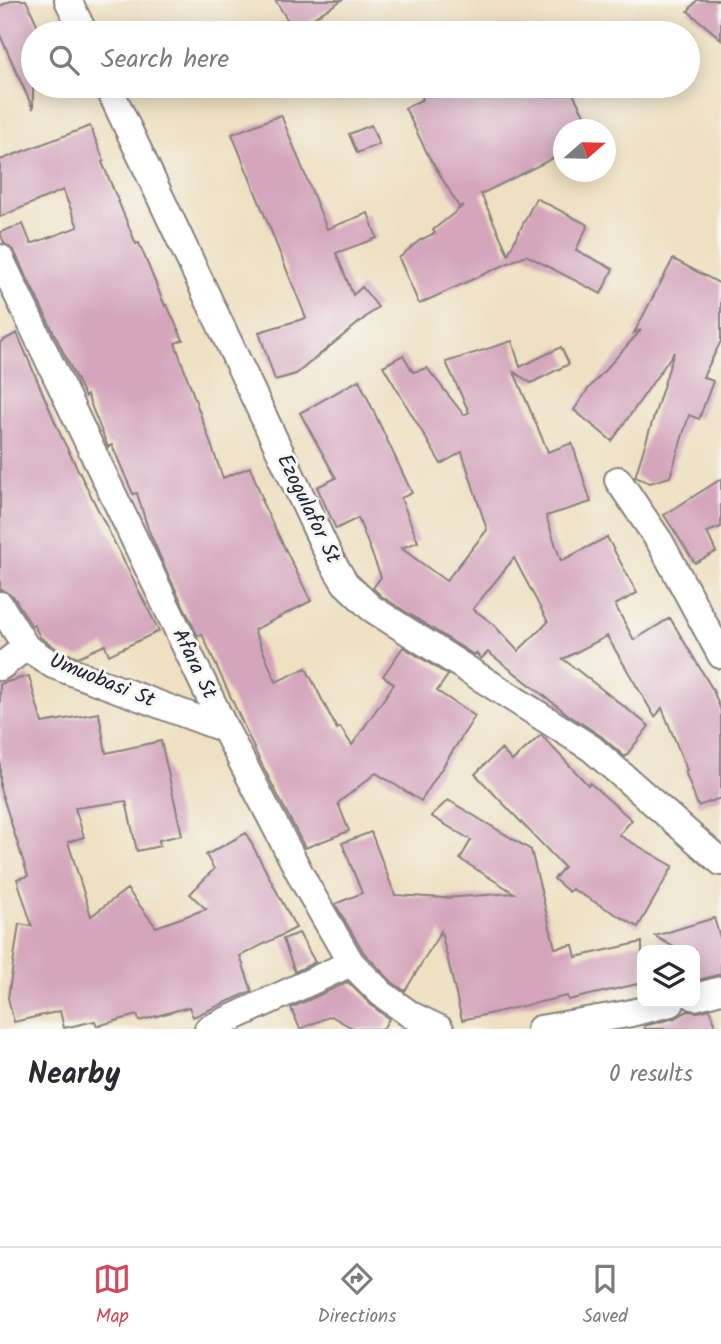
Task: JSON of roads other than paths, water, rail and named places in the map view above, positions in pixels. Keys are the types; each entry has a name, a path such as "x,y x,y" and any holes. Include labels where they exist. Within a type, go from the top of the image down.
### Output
{"street":[{"path":"68,0 78,21"},
{"name":"Ezogulafor St","path":"114,98 331,560 345,583 371,608 591,748 721,862"},
{"name":"Afara St","path":"0,258 225,729 306,884 351,963 382,994 411,1015 440,1029"},
{"path":"618,480 660,542 721,654"},
{"name":"Umuobasi St","path":"0,605 26,646 53,665 225,729"},
{"path":"0,667 26,646"},
{"path":"208,1029 351,963"},
{"path":"700,996 721,990"},
{"path":"540,1029 627,1021 659,1008"}]}
